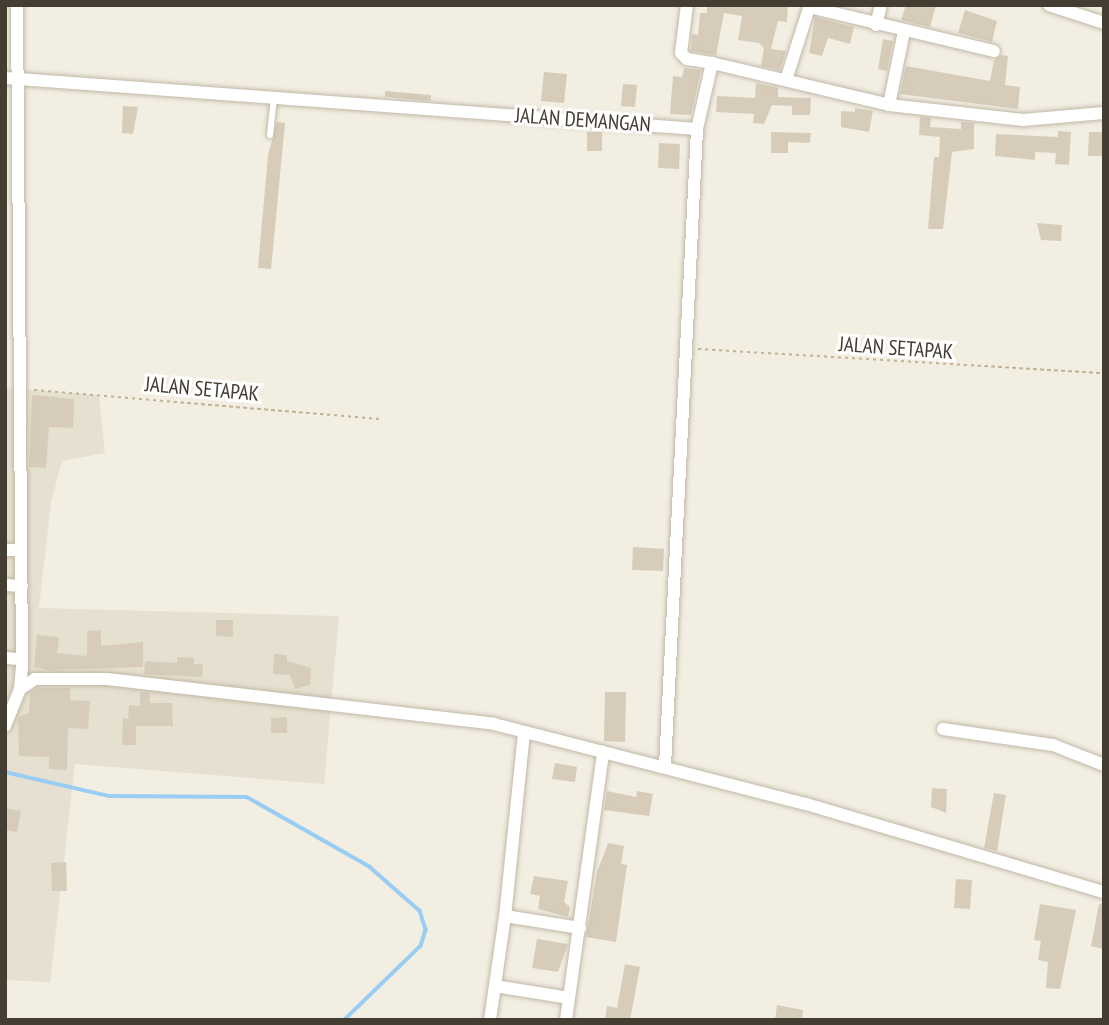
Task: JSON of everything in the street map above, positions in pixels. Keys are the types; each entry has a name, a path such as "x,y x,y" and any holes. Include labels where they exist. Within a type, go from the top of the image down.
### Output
{"street":[{"path":"5,726 20,689 22,664 19,388 11,78 17,5"},
{"path":"687,5 681,53 687,59 889,104 1023,120 1104,113"},
{"path":"876,25 881,5"},
{"path":"1049,5 1104,23"},
{"path":"786,80 810,6 876,25 994,51"},
{"path":"889,104 904,31"},
{"path":"665,765 697,129 712,64"},
{"name":"JALAN DEMANGAN","path":"11,78 697,129"},
{"path":"5,479 19,483"},
{"path":"5,550 20,550"},
{"path":"5,585 22,586"},
{"path":"5,658 22,664 35,679"},
{"path":"20,689 35,679 107,679 494,724 665,765 1104,892"},
{"path":"943,729 1053,745 1104,765"},
{"path":"490,1020 505,916 524,733"},
{"path":"566,1020 603,752"},
{"path":"505,916 580,928"},
{"path":"495,986 569,998"}],"lane":[{"path":"270,135 274,97"}],"path":[{"name":"JALAN SETAPAK","path":"686,349 1104,373"},
{"name":"JALAN SETAPAK","path":"19,388 383,419"}],"shaded area":[{"path":"5,388 99,395 105,453 62,461 51,502 39,608 339,616 324,784 75,764 50,982 5,980"}],"building":[{"path":"707,5 788,5 787,22 778,21 771,49 786,51 780,70 761,66 764,48 759,43 738,40 742,16 724,13 716,55 691,51 692,34 698,35 700,13 707,13"},
{"path":"906,5 936,5 930,27 901,20"},
{"path":"965,10 997,21 992,42 958,33"},
{"path":"815,17 854,27 850,44 828,38 822,56 809,53"},
{"path":"883,39 893,41 887,71 878,69"},
{"path":"1001,55 1008,56 1005,85 1020,87 1018,109 900,94 906,66 990,81 994,60"},
{"path":"684,68 701,70 691,115 670,114 673,76 682,77"},
{"path":"544,72 567,74 564,103 541,101"},
{"path":"756,83 778,88 778,97 811,98 810,115 792,115 792,106 772,105 764,124 753,123 754,114 716,112 717,96 755,98"},
{"path":"623,84 637,85 635,107 621,106"},
{"path":"385,91 431,95 431,101 385,97"},
{"path":"123,106 138,107 133,134 122,133"},
{"path":"855,108 873,111 869,132 841,127 841,111 855,112"},
{"path":"920,117 931,118 930,127 961,129 961,122 974,123 974,149 952,152 943,229 928,229 934,157 939,157 940,137 919,135"},
{"path":"277,122 285,123 271,269 258,268 268,155"},
{"path":"1058,131 1071,132 1069,165 1055,164 1056,153 1035,152 1035,160 995,156 996,134 1058,137"},
{"path":"587,132 602,132 602,151 587,151"},
{"path":"771,132 811,133 810,143 788,142 788,153 771,153"},
{"path":"1089,132 1104,132 1104,156 1088,156"},
{"path":"659,143 680,144 679,169 658,168"},
{"path":"1037,223 1062,225 1061,241 1041,240"},
{"path":"32,395 74,399 73,428 49,427 46,468 29,467"},
{"path":"633,547 664,549 663,571 632,570"},
{"path":"216,620 233,620 233,637 216,636"},
{"path":"101,630 101,646 143,642 143,667 48,670 34,667 37,635 59,637 57,653 87,656 87,631"},
{"path":"274,654 287,655 287,661 311,668 310,685 295,689 290,675 273,674"},
{"path":"177,657 194,658 194,664 203,664 202,677 144,674 145,661 177,663"},
{"path":"38,688 70,688 70,700 90,701 88,729 68,728 67,770 49,769 49,757 19,756 18,717 29,713 30,693"},
{"path":"140,692 150,693 150,703 172,703 173,726 136,726 136,745 122,745 123,718 128,719 129,705 140,706"},
{"path":"605,692 626,692 625,742 604,741"},
{"path":"287,717 287,733 271,733 271,718"},
{"path":"555,763 577,767 575,782 552,779"},
{"path":"932,788 947,789 946,813 931,807"},
{"path":"607,791 636,797 637,791 653,794 649,816 604,810"},
{"path":"994,793 1006,795 997,851 984,848"},
{"path":"5,808 21,811 17,832 5,830"},
{"path":"608,843 624,846 621,864 627,865 616,942 586,937 597,872"},
{"path":"66,862 67,891 52,891 51,863"},
{"path":"534,876 568,881 564,902 570,907 568,917 538,909 540,896 530,894"},
{"path":"956,879 972,880 970,909 954,908"},
{"path":"1040,904 1076,910 1060,989 1046,988 1048,962 1038,960 1041,941 1034,940"},
{"path":"1099,904 1104,905 1104,949 1091,946"},
{"path":"537,939 568,944 558,972 532,968"},
{"path":"625,964 640,967 630,1020 605,1020 607,1006 617,1008"},
{"path":"777,1005 803,1010 802,1020 775,1020"}],"waterway":[{"path":"5,772 109,796 247,797 370,867 420,911 426,930 421,946 345,1020"}]}
